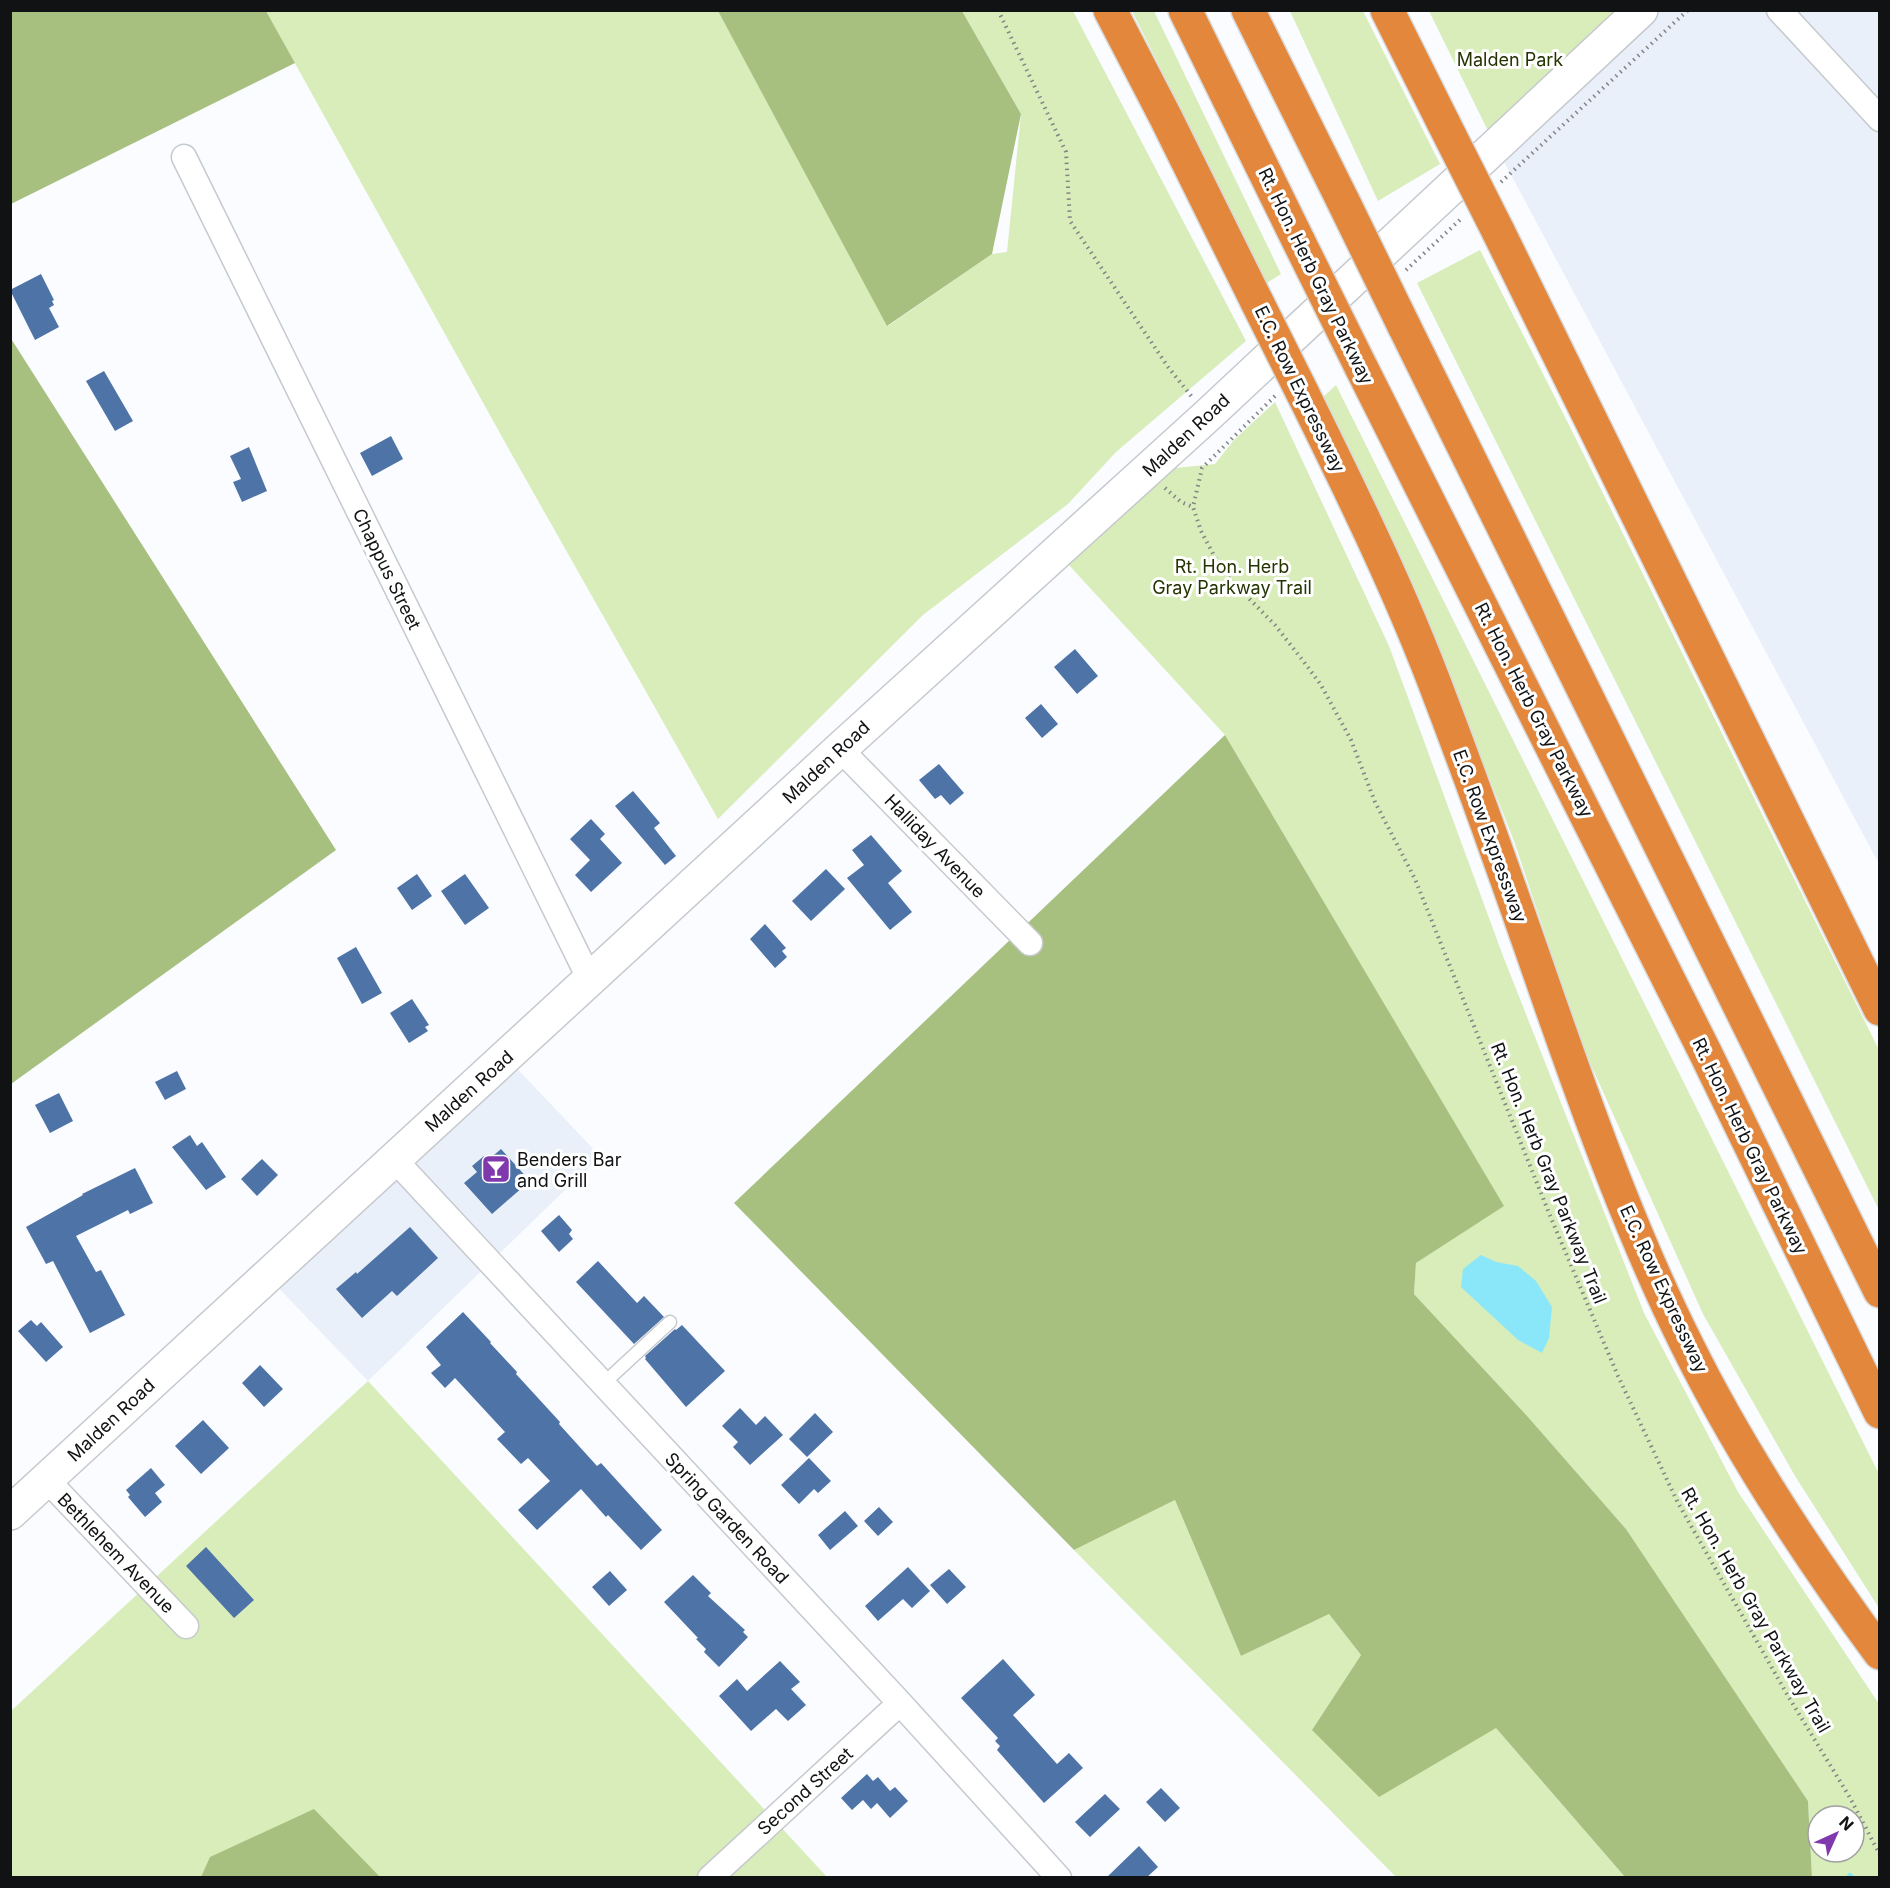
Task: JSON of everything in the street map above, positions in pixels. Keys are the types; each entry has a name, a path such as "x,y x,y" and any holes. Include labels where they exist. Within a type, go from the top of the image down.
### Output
{"highway":[{"name":"E.C. Row Expressway","path":"1110,10 1257,302 1290,395 1389,574 1440,696 1586,1105 1650,1266 1688,1347 1751,1462 1785,1518 1880,1653"},
{"name":"Rt. Hon. Herb Gray Parkway","path":"1185,10 1361,367 1705,1052 1880,1412"},
{"path":"1248,10 1880,1291"},
{"path":"1388,10 1880,1009"}],"main road":[{"name":"Malden Road","path":"10,1513 840,749 1208,415 1641,10"}],"street":[{"path":"1779,10 1880,119"},
{"name":"Chappus Street","path":"184,157 590,980"},
{"name":"Halliday Avenue","path":"840,749 1030,943"},
{"name":"Spring Garden Road","path":"394,1159 900,1703 1059,1878"},
{"name":"Bethlehem Avenue","path":"47,1480 186,1626"},
{"name":"Second Street","path":"710,1878 900,1703"}],"lane":[{"path":"603,1384 670,1322"}],"path":[{"path":"998,10 1066,152 1070,221 1168,367 1208,415"},
{"path":"1494,189 1688,10"},
{"path":"1404,272 1469,212"},
{"path":"1146,471 1181,502 1193,507 1202,468 1290,395"},
{"name":"Rt. Hon. Herb Gray Parkway Trail","path":"1193,507 1200,531 1218,563 1232,581 1292,644 1321,685 1351,740 1375,802 1415,879 1551,1218 1609,1355 1668,1482 1788,1696 1849,1796 1880,1855"}],"shaded area":[{"path":"1635,11 1879,11 1879,864 1493,141"},
{"path":"506,1057 600,1156 368,1381 267,1276"}],"green space":[{"path":"11,10 266,11 295,63 11,204"},
{"path":"266,11 718,11 888,326 992,254 1007,252 1021,114 962,11 1073,11 1246,341 1116,452 1068,504 923,615 718,819 511,453"},
{"path":"718,11 962,11 1021,114 992,254 887,326"},
{"path":"1132,11 1154,11 1281,274 1267,283"},
{"path":"1290,11 1363,11 1440,164 1378,201"},
{"name":"Malden Park","path":"1429,11 1635,11 1493,141"},
{"path":"1480,250 1879,1050 1879,1210 1417,283"},
{"path":"10,337 336,850 11,1084 10,1084"},
{"path":"1336,385 1879,1474 1879,1608 1795,1476 1703,1314 1582,1045 1514,841 1417,595 1320,400"},
{"name":"Rt. Hon. Herb Gray Parkway Trail","path":"1275,402 1389,646 1503,956 1644,1313 1738,1492 1879,1704 1879,1877 1812,1877 1811,1864 1866,1864 1866,1804 1808,1804 1626,1529 1528,1417 1414,1294 1416,1263 1503,1205 1225,735 1057,552 1146,471 1215,464 1234,440"},
{"path":"1225,735 1504,1206 1416,1263 1414,1294 1528,1417 1626,1529 1808,1801 1806,1804 1806,1864 1811,1864 1812,1877 1625,1877 1496,1728 1379,1797 1312,1730 1361,1655 1329,1614 1241,1656 1175,1500 1074,1550 734,1203"},
{"path":"368,1381 827,1877 11,1878 11,1711"},
{"path":"1175,1500 1241,1656 1329,1614 1361,1655 1312,1730 1496,1728 1625,1877 1396,1877 1074,1550"},
{"path":"314,1809 380,1877 201,1877 210,1857"}],"water":[{"path":"1481,1255 1496,1262 1518,1266 1536,1281 1552,1307 1549,1338 1542,1353 1518,1340 1461,1287 1463,1269"}],"building":[{"path":"41,274 54,300 52,301 54,305 49,308 59,327 35,340 10,290"},
{"path":"104,371 133,421 115,431 86,381"},
{"path":"391,436 403,459 372,476 360,453"},
{"path":"249,447 267,491 242,502 233,482 241,479 230,456"},
{"path":"1075,649 1098,676 1077,694 1054,667"},
{"path":"1041,704 1058,724 1042,738 1025,718"},
{"path":"939,764 964,793 950,805 941,795 935,799 919,780"},
{"path":"633,791 660,823 654,828 676,856 665,865 615,806"},
{"path":"591,819 605,834 600,839 622,863 591,892 575,875 590,860 570,839"},
{"path":"871,835 902,871 888,883 912,912 890,930 847,878 864,865 852,850"},
{"path":"826,869 845,889 811,921 792,901"},
{"path":"417,874 432,896 412,910 397,888"},
{"path":"465,874 489,908 465,925 441,891"},
{"path":"765,924 786,948 782,951 787,957 775,968 750,939"},
{"path":"356,947 382,993 362,1004 337,958"},
{"path":"412,999 429,1025 425,1027 428,1031 409,1043 390,1013"},
{"path":"177,1071 186,1089 165,1100 155,1082"},
{"path":"59,1093 73,1121 50,1133 35,1105"},
{"path":"190,1135 197,1146 202,1142 226,1177 206,1190 172,1147"},
{"path":"501,1149 530,1181 492,1214 464,1183 477,1172 472,1166 484,1156 488,1160"},
{"path":"262,1159 278,1175 257,1196 241,1179"},
{"path":"135,1168 153,1203 130,1214 128,1210 76,1236 96,1272 101,1270 125,1315 90,1333 53,1261 46,1264 26,1227 82,1194"},
{"path":"559,1215 572,1230 569,1234 573,1239 559,1252 541,1231"},
{"path":"410,1227 438,1258 397,1296 392,1291 362,1318 336,1289 356,1272 357,1274"},
{"path":"598,1261 637,1303 644,1296 664,1317 634,1344 576,1282"},
{"path":"463,1312 597,1466 601,1463 662,1530 641,1550 608,1515 606,1517 581,1489 537,1530 518,1510 550,1481 528,1458 521,1464 497,1439 505,1432 455,1378 445,1388 431,1373 441,1365 426,1347"},
{"path":"31,1320 37,1326 41,1322 63,1347 46,1362 18,1331"},
{"path":"682,1325 725,1371 686,1407 645,1359 645,1356"},
{"path":"260,1365 283,1389 264,1407 242,1383"},
{"path":"740,1408 756,1425 765,1416 783,1435 750,1465 733,1447 738,1442 722,1426"},
{"path":"815,1413 833,1432 807,1457 789,1439"},
{"path":"203,1420 229,1448 201,1474 175,1446"},
{"path":"809,1458 831,1481 818,1493 814,1489 799,1504 781,1485"},
{"path":"151,1468 165,1485 155,1493 162,1502 145,1517 128,1497 130,1495 126,1490"},
{"path":"879,1507 893,1522 878,1536 864,1521"},
{"path":"845,1511 858,1526 830,1550 818,1535"},
{"path":"206,1547 254,1600 234,1618 186,1566"},
{"path":"908,1567 930,1591 912,1608 903,1599 878,1621 865,1606"},
{"path":"949,1569 966,1587 947,1604 930,1585"},
{"path":"610,1571 627,1590 609,1606 592,1587"},
{"path":"693,1575 711,1593 708,1596 745,1630 743,1632 748,1637 719,1667 704,1652 706,1649 696,1639 698,1638 664,1602"},
{"path":"1003,1659 1035,1695 1013,1715 1057,1764 1069,1753 1083,1768 1044,1803 997,1750 1000,1746 995,1741 998,1738 961,1698"},
{"path":"780,1661 800,1682 791,1689 806,1705 788,1721 776,1709 751,1731 719,1696 737,1679 747,1691"},
{"path":"867,1774 873,1781 878,1777 890,1791 895,1787 908,1801 890,1818 877,1803 871,1809 863,1800 852,1810 841,1798"},
{"path":"1161,1788 1180,1808 1165,1822 1146,1802"},
{"path":"1105,1794 1120,1809 1090,1837 1075,1822"},
{"path":"1139,1846 1158,1867 1146,1878 1106,1878"}],"place":[{"name":"Benders Bar and Grill","path":"496,1169"}]}
